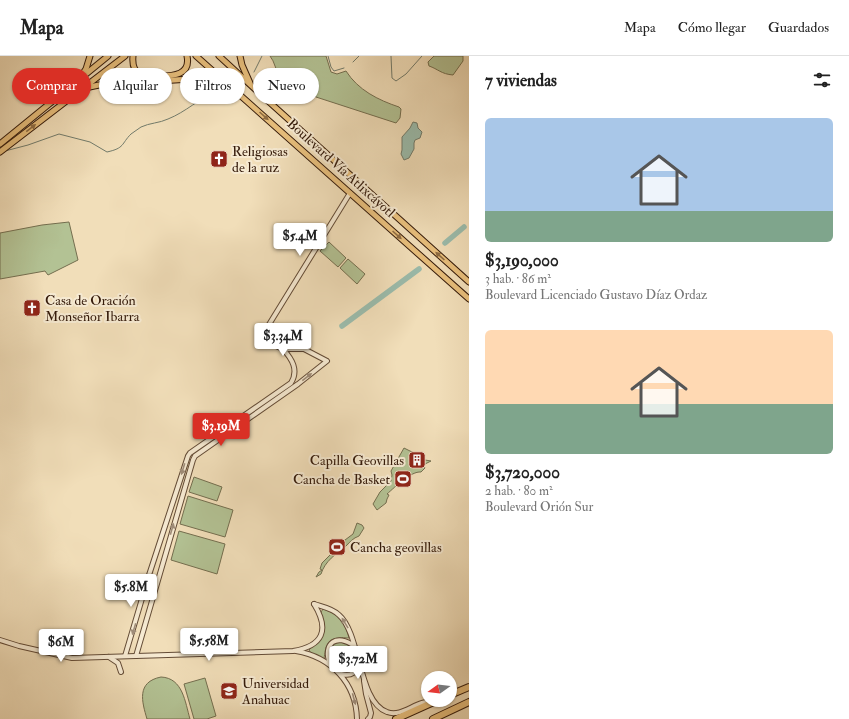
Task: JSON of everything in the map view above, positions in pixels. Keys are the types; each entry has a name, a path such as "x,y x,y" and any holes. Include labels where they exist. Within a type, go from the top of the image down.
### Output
{"highway":[{"path":"457,692 469,687"},
{"path":"433,719 469,702"},
{"path":"396,719 423,707"}],"main road":[{"path":"86,68 90,56"},
{"path":"91,70 108,56"},
{"path":"91,83 125,56"},
{"path":"133,56 133,64 136,72 142,76 148,77 173,76 180,74 186,66 187,56"},
{"name":"Boulevard Vía Atlixcáyotl","path":"196,56 210,68"},
{"name":"Boulevard Vía Atlixcáyotl","path":"219,56 469,282"},
{"path":"240,56 242,65 251,85"},
{"path":"91,87 180,80"},
{"name":"Boulevard Vía Atlixcáyotl","path":"245,98 469,299"},
{"path":"0,144 49,104"},
{"path":"0,152 63,104"}],"street":[{"path":"136,656 192,460 195,456 298,384 327,361 304,350 283,349 268,343 265,331 350,193"},
{"path":"125,656 171,506 185,463 190,453 291,383 294,378 294,366 290,357 283,349"},
{"path":"171,506 178,508"},
{"path":"0,640 19,646 72,658 293,651 309,647 320,637 322,624 319,613 314,604 332,609 343,618 348,625 373,701 379,707 387,712 399,712 421,703"},
{"path":"319,606 319,613"},
{"path":"330,665 327,654 331,643 339,640 345,640 354,646"},
{"path":"309,647 307,651 309,654"},
{"path":"293,651 309,654 330,665 341,674 353,695 357,718"},
{"path":"109,657 118,663 121,672"},
{"path":"341,674 353,674 359,661"},
{"path":"365,678 365,690 371,713 368,719"}],"green space":[{"path":"270,56 326,56 331,72 337,74 346,71 356,84 369,94 399,107 401,109 400,118 396,123 319,98 319,68 276,68"},
{"path":"434,56 463,56 463,61 453,75 443,73 429,66 428,62"},
{"path":"69,222 78,260 48,275 45,271 0,279 0,233 42,225"},
{"path":"329,242 346,258 338,267 320,251"},
{"path":"348,259 365,274 357,284 340,268"},
{"path":"404,448 418,455 413,463 417,466 422,457 425,460 431,461 423,465 425,468 421,472 417,472 408,477 387,494 389,495 386,503 377,510 373,504 380,492 391,481 391,471"},
{"path":"194,477 222,487 217,501 189,492"},
{"path":"188,496 233,510 225,537 180,524"},
{"path":"357,523 362,525 364,528 359,536 353,539 331,558 325,565 321,574 316,577 322,570 320,569 322,563 334,551 331,547 340,541 341,543 353,534"},
{"path":"179,531 225,544 217,574 171,560"},
{"path":"323,609 333,613 340,619 346,627 349,638 331,640 327,645 324,660 311,653 309,650 318,641 324,624 321,612"},
{"path":"337,642 346,643 349,645 358,662 355,669 348,673 334,664 329,654 331,645"},
{"path":"161,677 168,678 179,686 190,719 147,719 143,700 144,688 148,683"},
{"path":"205,678 216,716 207,719 194,719 184,684"}],"shaded area":[{"path":"413,122 417,123 418,128 422,132 420,138 415,140 414,149 409,158 404,160 401,154 402,137"}],"waterway":[{"path":"256,68 262,56"},
{"path":"328,56 331,67 334,71 344,68"},
{"path":"353,62 359,56"},
{"path":"391,56 392,78 396,81 406,74 422,56"},
{"path":"5,151 59,134 90,142 107,152 120,147 131,134 141,127 175,116 195,104"},
{"path":"445,243 464,227"},
{"path":"342,326 419,269"}],"place":[{"name":"Religiosas de la ruz","path":"219,159"},
{"name":"Casa de Oración Monseñor Ibarra","path":"32,308"},
{"name":"Capilla Geovillas","path":"417,460"},
{"name":"Cancha de Basket","path":"403,479"},
{"name":"Cancha geovillas","path":"337,547"},
{"name":"Universidad Anahuac","path":"229,691"}]}
